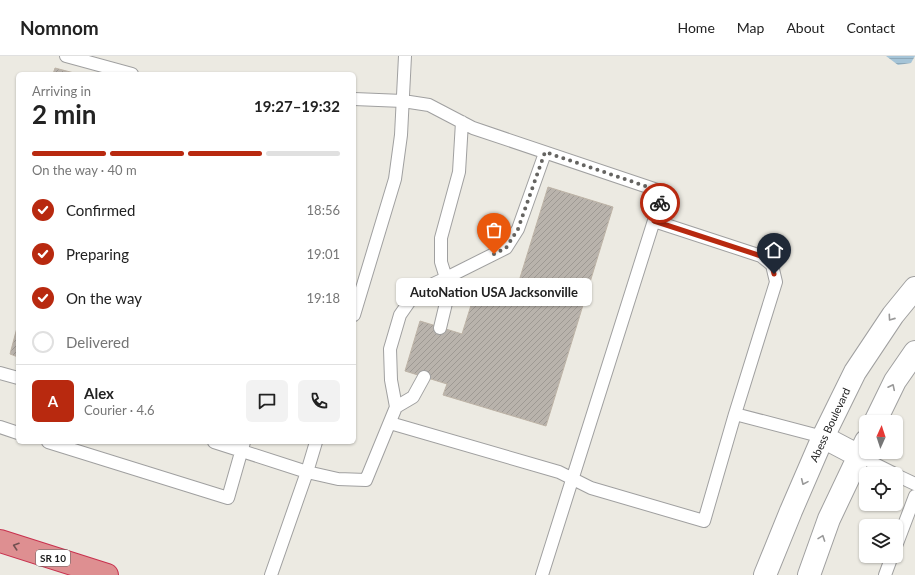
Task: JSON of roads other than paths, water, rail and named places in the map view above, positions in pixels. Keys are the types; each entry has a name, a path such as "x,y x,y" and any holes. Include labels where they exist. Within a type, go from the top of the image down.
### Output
{"highway":[{"name":"SR 10","path":"0,541 107,575"}],"street":[{"name":"Abess Boulevard","path":"766,575 791,511 823,437 855,372 893,315 915,288"},
{"path":"878,415 895,380 915,352"},
{"path":"823,437 859,447"},
{"path":"809,575 829,519 859,454"}],"lane":[{"path":"66,56 125,72"},
{"path":"356,308 395,180 401,135 405,56"},
{"path":"356,99 403,101 429,106 473,128 663,192 574,479 542,575"},
{"path":"440,328 446,303 446,278 441,262 441,238 459,172 462,122"},
{"path":"228,444 242,446 307,472 338,479 366,480 396,407 391,380 390,349 400,315 416,292 506,248 518,229 545,152"},
{"path":"390,423 559,472 591,488 704,521 776,282 772,265 761,256 654,221"},
{"path":"0,372 16,377"},
{"path":"396,407 413,397 424,377"},
{"path":"735,414 823,437"},
{"path":"0,427 16,432"},
{"path":"54,444 228,498 242,446"},
{"path":"271,575 315,444"},
{"path":"876,459 886,467"},
{"path":"903,478 915,484"},
{"path":"903,528 915,496"},
{"path":"885,575 889,563"}],"water":[{"path":"886,56 915,56 911,63 898,65"}],"place":[{"name":"AutoNation USA Jacksonville","path":"494,254"}]}
